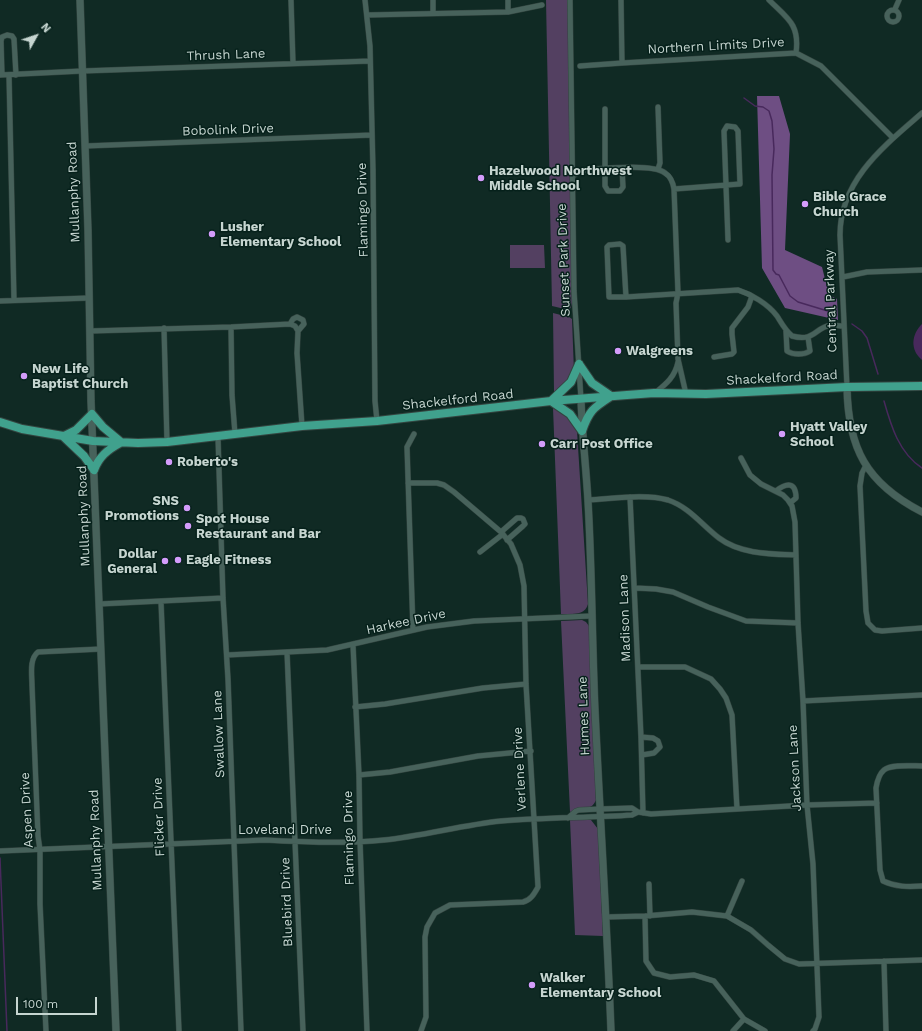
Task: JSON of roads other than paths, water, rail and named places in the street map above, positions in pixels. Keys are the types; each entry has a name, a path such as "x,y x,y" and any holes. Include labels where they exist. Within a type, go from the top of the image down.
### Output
{"main road":[{"path":"579,364 592,384 611,396 589,413 582,431"},
{"path":"579,364 570,382 551,401 570,414 582,431"},
{"name":"Shackelford Road","path":"0,422 22,429 93,441 167,442 302,426 376,421 551,401 611,396 847,386 922,386"},
{"path":"92,414 103,427 121,442 103,454 94,470 84,456 63,436 76,430 92,414"}],"street":[{"name":"Mullanphy Road","path":"80,0 92,414 116,1031"},
{"path":"291,0 293,63"},
{"name":"Flamingo Drive","path":"365,0 370,46 376,421"},
{"path":"433,0 433,13"},
{"path":"508,0 508,12"},
{"name":"Sunset Park Drive","path":"570,0 574,291 581,399"},
{"path":"621,0 622,63"},
{"path":"769,0 791,21 795,29 796,53"},
{"path":"895,9 899,0"},
{"path":"367,15 508,12 542,5"},
{"path":"1,75 1,41 2,37 7,35 12,36 14,39 16,75"},
{"name":"Northern Limits Drive","path":"580,66 796,53 821,66 893,138"},
{"name":"Thrush Lane","path":"1,75 370,61"},
{"path":"9,75 14,300"},
{"path":"658,107 660,163 658,169"},
{"path":"605,109 605,186 608,191 620,191 623,187 622,168"},
{"name":"Central Parkway","path":"922,113 893,138 863,170 845,203 840,231 847,409 854,443 866,465 881,483 890,492 904,502 922,512"},
{"path":"674,189 726,185 740,184 738,131 735,127 727,126 724,131 726,185 728,240"},
{"name":"Bobolink Drive","path":"85,146 372,135"},
{"path":"572,176 582,170 652,167 666,173 669,176 674,189 678,294 676,303 678,359 677,368 667,384 654,393"},
{"path":"626,297 623,246 620,244 609,245 607,247 609,297 626,297 738,290 752,296 776,316 786,331 792,336 798,338 808,337 830,325 844,326"},
{"path":"843,277 867,272 922,270"},
{"path":"714,357 732,354 734,352 732,328 748,307 752,296"},
{"path":"0,300 89,298"},
{"path":"231,327 232,388 235,434"},
{"path":"90,331 164,328 294,327 302,426"},
{"path":"164,328 167,442"},
{"path":"786,331 787,351 791,354 807,353 810,351 808,337"},
{"path":"678,359 686,394"},
{"name":"Humes Lane","path":"581,399 582,431 588,500 591,616 606,916 610,1031"},
{"path":"413,630 406,446 414,434"},
{"name":"Swallow Lane","path":"218,436 223,598 227,655 241,1031"},
{"path":"741,458 750,475 761,484 783,495 790,503"},
{"path":"866,465 862,473 860,486 866,611 868,623 876,630 882,631 922,628"},
{"name":"Verlene Drive","path":"408,483 437,483 444,485 502,533 517,555 522,573 525,618 526,684 538,887 534,895 523,902 450,905 435,913 430,919 425,937 426,1017 421,1031"},
{"name":"Jackson Lane","path":"776,492 784,486 791,485 796,491 796,498 790,503 795,522 798,623 807,805 813,864 819,1017 813,1031"},
{"path":"588,500 655,497 679,504 720,539 743,550 769,554 796,555"},
{"name":"Madison Lane","path":"630,498 642,756 640,812"},
{"path":"480,552 517,518 523,519 523,526 507,540"},
{"path":"635,588 656,589 673,592 708,607 746,620 798,623"},
{"path":"99,604 223,598"},
{"name":"Flicker Drive","path":"161,602 179,1031"},
{"name":"Harkee Drive","path":"227,655 327,650 413,630 454,623 525,618 591,616"},
{"name":"Flamingo Drive","path":"353,645 359,775 367,1031"},
{"name":"Aspen Drive","path":"46,1031 40,904 40,850 38,836 32,660 34,655 38,652 101,649"},
{"name":"Bluebird Drive","path":"287,652 293,826 295,842 303,1031"},
{"path":"638,667 685,666 711,679 720,689 726,698 732,714 737,809"},
{"path":"356,707 385,704 483,688 526,684"},
{"path":"803,701 922,695"},
{"path":"641,737 658,740 660,747 654,752 642,756"},
{"path":"359,775 390,772 478,756 531,751"},
{"path":"922,766 895,767 884,770 878,778 876,788 880,870 883,881 892,885 906,887 922,886"},
{"name":"Loveland Drive","path":"0,851 265,840 295,842 360,842 406,837 479,824 568,818 600,813 632,815 640,812 651,814 807,805 877,803"},
{"path":"727,916 742,881"},
{"path":"649,884 646,961 654,972 670,977 694,975 714,981 744,1019 766,1031"},
{"path":"606,916 648,916 692,912 727,916 751,930 785,959 799,964 922,960"},
{"path":"884,961 886,1031"},
{"path":"733,1031 744,1019"}],"waterway":[{"path":"744,98 755,106 763,107 769,111 772,121 774,149 772,175 773,270 779,275 790,296 798,302 831,312"},
{"path":"852,324 862,331 867,338 878,374"},
{"path":"884,401 893,429 902,447 907,455 922,468"},
{"path":"0,858 7,1031"}],"place":[{"name":"Hazelwood Northwest Middle School","path":"481,178"},
{"name":"Bible Grace Church","path":"805,204"},
{"name":"Lusher Elementary School","path":"212,234"},
{"name":"Walgreens","path":"618,351"},
{"name":"New Life Baptist Church","path":"24,376"},
{"name":"Hyatt Valley School","path":"782,434"},
{"name":"Carr Post Office","path":"542,444"},
{"name":"Roberto's","path":"169,462"},
{"name":"SNS Promotions","path":"187,508"},
{"name":"Spot House Restaurant and Bar","path":"188,526"},
{"name":"Eagle Fitness","path":"178,560"},
{"name":"Dollar General","path":"165,561"},
{"name":"Walker Elementary School","path":"532,985"}]}
